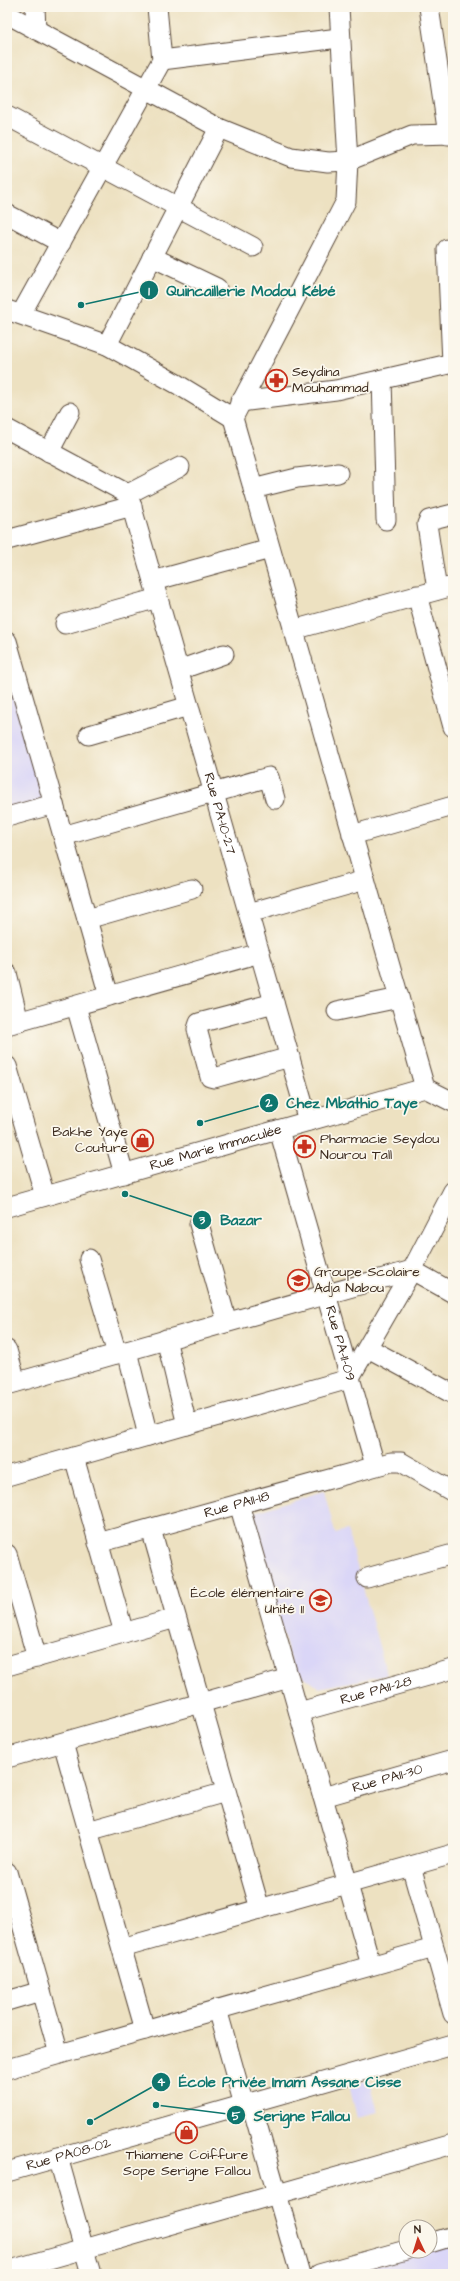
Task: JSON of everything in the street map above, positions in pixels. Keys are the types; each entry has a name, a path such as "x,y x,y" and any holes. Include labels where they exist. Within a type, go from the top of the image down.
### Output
{"street":[{"path":"35,7 36,30"},
{"path":"157,7 162,60 61,243 14,312 107,345 177,384 236,410 336,390 452,363 447,249"},
{"path":"338,7 348,161 346,201 236,410 253,489 425,1088 453,1102"},
{"path":"7,14 219,128 291,157 307,160 348,161 412,135 451,134 429,7"},
{"path":"162,60 340,38"},
{"path":"7,116 252,247"},
{"path":"107,345 219,128"},
{"path":"7,214 61,243"},
{"path":"152,257 217,288"},
{"path":"382,379 386,520"},
{"path":"49,452 70,412"},
{"path":"7,429 130,500"},
{"path":"7,540 130,500 180,467"},
{"path":"253,489 297,478 338,473"},
{"name":"Rue PA-10-27","path":"130,500 308,1121"},
{"path":"293,630 445,588 427,524 429,520 453,514"},
{"path":"65,624 156,589 270,549"},
{"path":"417,595 453,727"},
{"path":"7,641 109,996"},
{"path":"179,670 224,654"},
{"path":"89,735 190,706"},
{"path":"63,836 269,777 275,799"},
{"path":"7,817 54,804"},
{"path":"352,835 453,806"},
{"path":"249,912 365,880"},
{"path":"87,919 192,889"},
{"path":"7,973 13,1024 260,953"},
{"path":"337,1010 399,998"},
{"path":"274,1003 199,1023 197,1029 210,1077 214,1078 290,1057"},
{"path":"76,1006 124,1174"},
{"path":"7,1066 45,1196"},
{"name":"Rue Marie Immaculée","path":"7,1207 425,1088"},
{"name":"Rue PA-11-09","path":"279,1130 324,1294 375,1465"},
{"path":"7,1476 349,1380 412,1270 453,1191"},
{"path":"198,1224 227,1322"},
{"path":"89,1259 122,1352 148,1436"},
{"path":"7,1350 12,1384 412,1270 453,1293"},
{"path":"166,1339 187,1425"},
{"path":"368,1348 453,1394"},
{"path":"74,1458 124,1633"},
{"name":"Rue PA11-18","path":"98,1544 375,1465 401,1462 453,1492"},
{"path":"239,1504 371,1965"},
{"path":"151,1529 260,1909"},
{"path":"7,1554 37,1658"},
{"path":"367,1578 453,1554"},
{"path":"7,1666 176,1618"},
{"name":"Rue PA11-28","path":"298,1712 453,1669"},
{"path":"7,1758 289,1678"},
{"path":"63,1743 145,2030"},
{"name":"Rue PA11-30","path":"323,1797 453,1760"},
{"path":"88,1831 226,1792"},
{"path":"122,1948 453,1854"},
{"path":"411,1866 453,2014"},
{"path":"7,1872 59,2054"},
{"path":"7,2069 434,1948"},
{"path":"7,2001 41,1991"},
{"path":"217,2009 277,2194 300,2274"},
{"name":"Rue PA08-02","path":"7,2172 453,2045"},
{"path":"7,2271 453,2144"},
{"path":"58,2157 91,2274"},
{"path":"438,2241 453,2236"},
{"path":"319,2274 398,2252"}],"shaded area":[{"path":"7,655 48,800 7,811"},
{"name":"École élémentaire Unité 11","path":"324,1491 335,1533 347,1530 387,1675 319,1688 293,1668 248,1514"},
{"path":"370,2080 378,2113 357,2118 349,2085"},
{"path":"453,2244 453,2274 341,2274 398,2259 438,2259 438,2248"}],"place":[{"name":"Quincaillerie Modou Kébé","path":"81,305"},
{"name":"Seydina Mouhammad","path":"277,380"},
{"name":"Chez Mbathio Taye","path":"200,1123"},
{"name":"Bakhe Yaye Couture","path":"143,1140"},
{"name":"Pharmacie Seydou Nourou Tall","path":"305,1147"},
{"name":"Bazar","path":"125,1194"},
{"name":"Groupe Scolaire Adja Nabou","path":"299,1280"},
{"name":"École élémentaire Unité 11","path":"320,1601"},
{"name":"Serigne Fallou","path":"156,2105"},
{"name":"École Privée Imam Assane Cisse","path":"90,2122"},
{"name":"Thiamene Coiffure Sope Serigne Fallou","path":"187,2133"}]}
